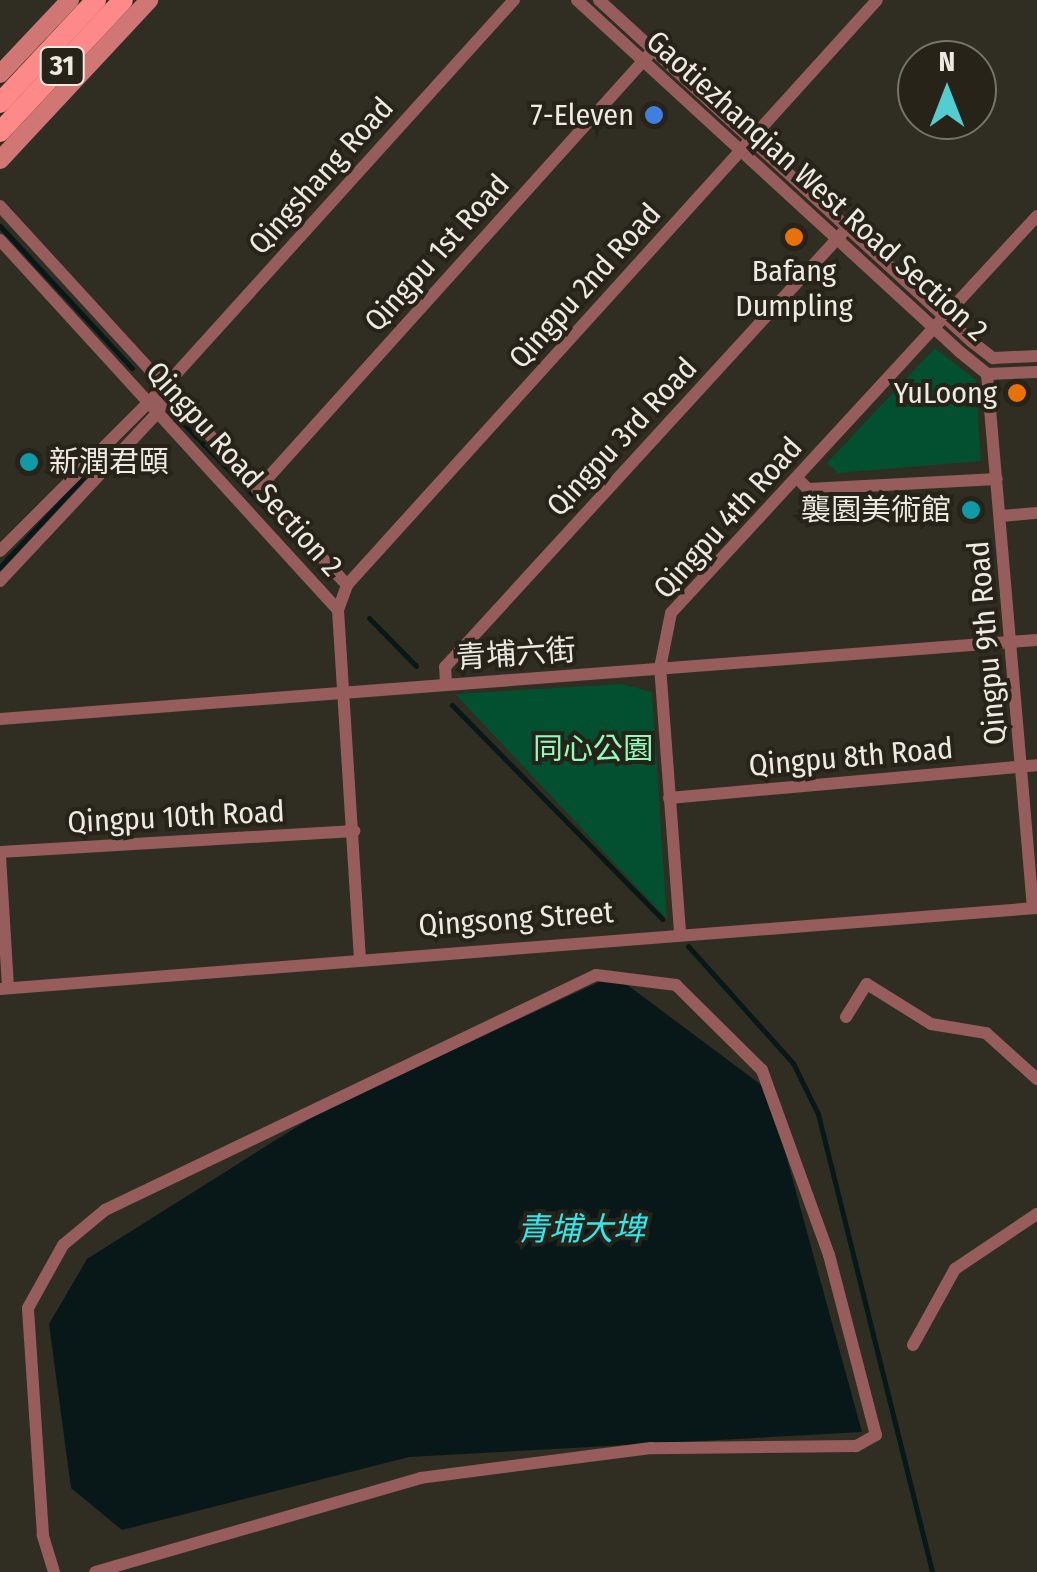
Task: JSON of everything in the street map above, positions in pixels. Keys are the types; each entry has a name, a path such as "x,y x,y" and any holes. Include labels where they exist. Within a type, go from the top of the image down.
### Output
{"main road":[{"name":"31","path":"0,103 96,0"},
{"name":"31","path":"0,132 123,0"}],"street":[{"name":"31","path":"0,74 70,0"},
{"name":"31","path":"0,160 148,0"},
{"name":"Qingshang Road","path":"0,551 145,396 166,385 514,0"},
{"name":"Gaotiezhanqian West Road Section 2","path":"576,0 741,152 994,358 1037,356"},
{"name":"Gaotiezhanqian West Road Section 2","path":"599,0 750,139 934,329 987,374 1037,372"},
{"name":"Qingpu 2nd Road","path":"338,610 348,585 876,0"},
{"name":"Qingpu 1st Road","path":"258,490 654,50"},
{"name":"Qingpu Road Section 2","path":"0,206 348,585"},
{"name":"Qingpu 4th Road","path":"680,932 660,668 671,613 1037,216"},
{"name":"Qingpu 3rd Road","path":"446,684 445,667 842,234"},
{"name":"Qingpu Road Section 2","path":"0,240 338,610 360,956"},
{"name":"Qingpu 9th Road","path":"987,374 1011,642 1030,766 1035,908"},
{"name":"Qingshang Road","path":"0,581 159,411 166,385"},
{"path":"798,479 808,489 997,479"},
{"path":"1001,516 1037,513"},
{"name":"青埔六街","path":"0,719 1037,640"},
{"name":"Qingpu 8th Road","path":"669,798 1030,766"},
{"name":"Qingpu 10th Road","path":"0,854 354,831"},
{"path":"0,854 4,989"},
{"name":"Qingsong Street","path":"4,989 360,956 1035,908"},
{"path":"54,1572 43,1535 28,1308 63,1245 105,1210 159,1176 596,975 676,985 762,1070 828,1255 876,1436 856,1446 650,1448 421,1478 95,1572"},
{"path":"846,1017 867,984 930,1024 986,1032 1037,1079"},
{"path":"913,1345 955,1269 1037,1214"}],"green space":[{"path":"935,348 976,380 981,461 838,473 827,463"},
{"name":"同心公園","path":"622,684 652,692 667,919 455,694"}],"water":[{"name":"青埔大埤","path":"614,975 768,1090 862,1432 409,1457 122,1530 71,1488 49,1324 87,1259 322,1111"}],"waterway":[{"path":"0,226 132,368"},
{"path":"179,419 293,536"},
{"path":"0,567 90,470"},
{"path":"369,618 416,666"},
{"path":"452,705 662,919"},
{"path":"688,946 793,1063 818,1114 932,1572"}],"place":[{"name":"7-Eleven","path":"654,115"},
{"name":"Bafang Dumpling","path":"794,237"},
{"name":"YuLoong","path":"1017,393"},
{"name":"新潤君頤","path":"29,462"},
{"name":"襲園美術館","path":"971,510"}]}
